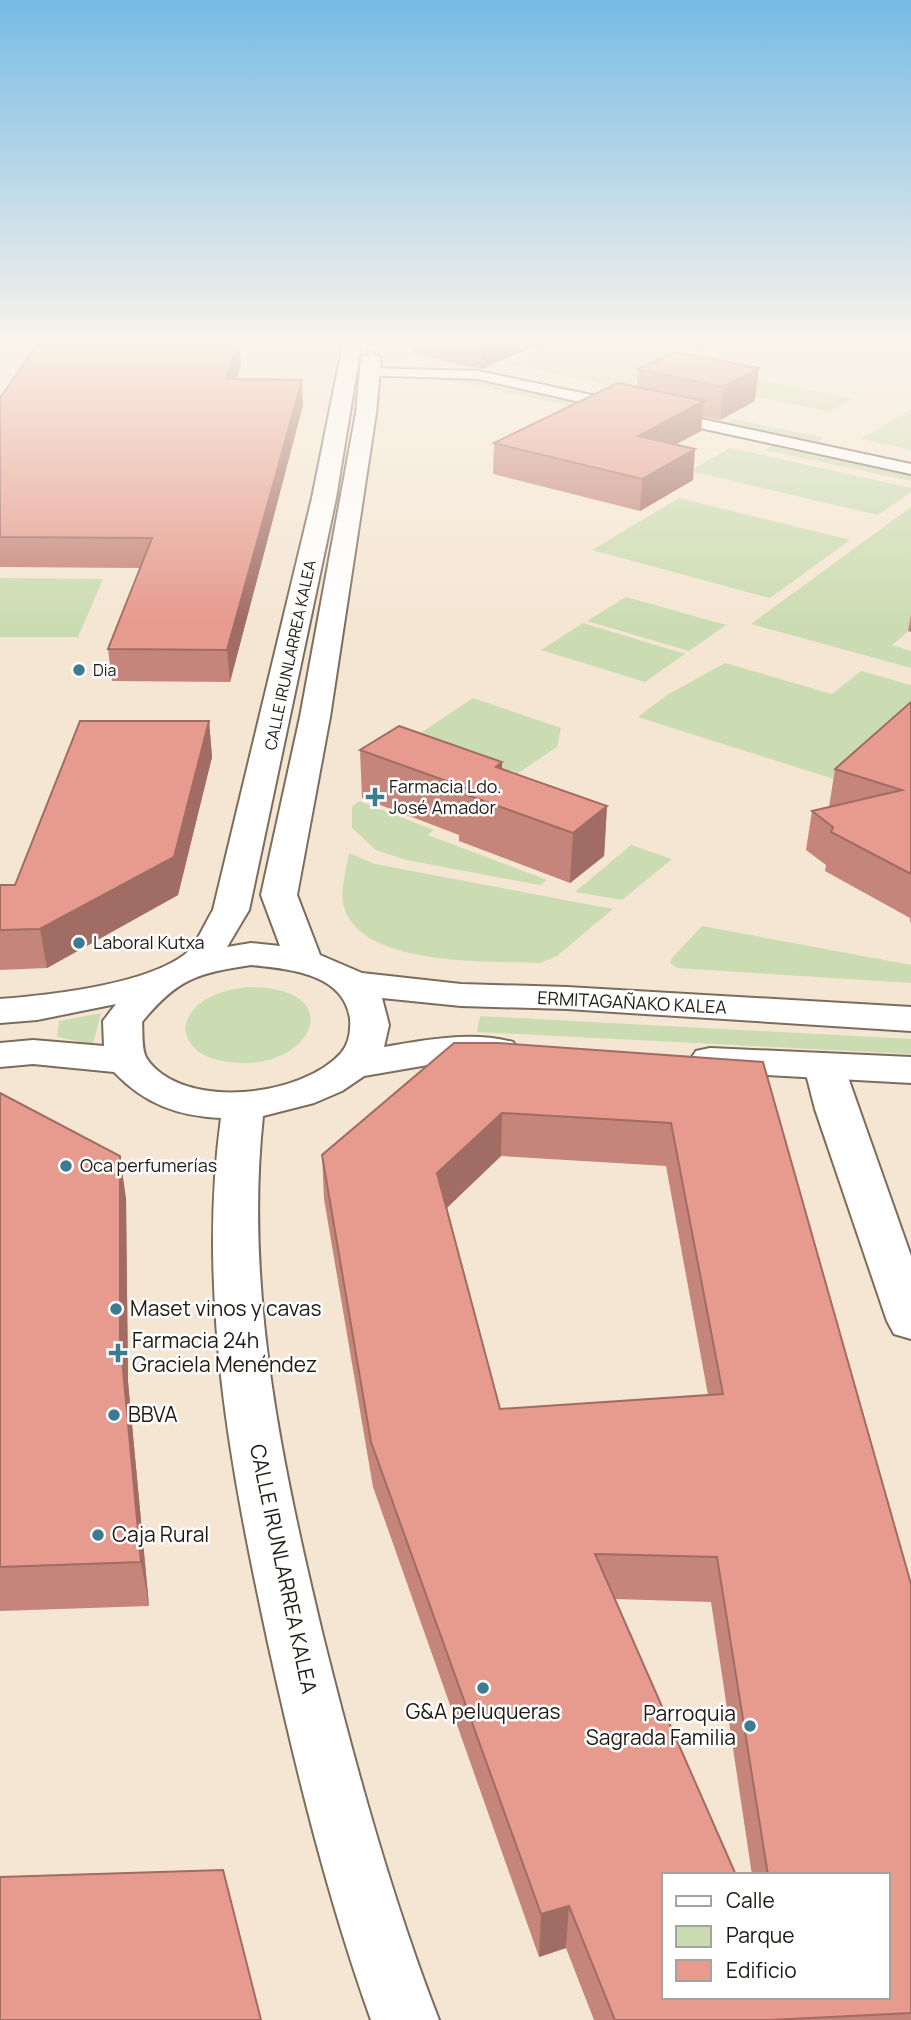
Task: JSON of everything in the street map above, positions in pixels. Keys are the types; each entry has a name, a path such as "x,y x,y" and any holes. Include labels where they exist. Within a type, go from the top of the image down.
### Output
{"street":[{"name":"CALLE IRUNLARREA KALEA","path":"199,962 231,910 288,666 335,433"},
{"name":"CALLE IRUNLARREA KALEA","path":"303,959 279,895 315,717 363,433"},
{"path":"745,433 911,469"},
{"path":"0,1011 37,1008 152,985 199,962 251,954 303,959 354,984 370,1009 370,1038 352,1065"},
{"name":"ERMITAGAÑAKO KALEA","path":"354,984 461,995 911,1019"},
{"path":"126,1061 122,1021 152,985"},
{"path":"0,1055 33,1052 126,1061 152,1086 193,1103 243,1107 306,1094 352,1065 451,1049 534,1052"},
{"path":"672,1059 911,1070"},
{"path":"824,1066 911,1321"},
{"name":"CALLE IRUNLARREA KALEA","path":"243,1107 234,1173 240,1343 272,1536 321,1748 375,1940 405,2020"}],"green space":[{"path":"778,433 801,433 824,438 818,442"},
{"path":"871,433 911,433 911,450 861,439"},
{"path":"771,446 911,476 911,481 765,450"},
{"path":"730,448 911,488 911,492 878,515 690,471"},
{"path":"679,498 850,540 770,598 592,550"},
{"path":"911,507 911,629 892,645 911,651 911,668 751,624"},
{"path":"0,578 103,579 78,637 0,637"},
{"path":"626,597 726,625 689,651 587,621"},
{"path":"583,623 685,654 645,682 541,650"},
{"path":"725,663 832,694 861,671 911,685 911,715 840,781 638,717 667,695"},
{"path":"473,698 561,728 557,747 514,776 392,752"},
{"path":"359,801 434,830 428,835 547,880 540,885 406,860 376,850 352,828 352,807"},
{"path":"631,845 672,859 622,900 575,892"},
{"path":"349,853 375,864 613,909 557,956 540,963 460,960 400,951 375,941 355,927 344,907 343,887"},
{"path":"702,926 911,965 911,983 677,968 670,963"},
{"path":"246,987 280,991 301,1001 310,1014 308,1030 298,1045 279,1056 253,1063 216,1060 198,1051 190,1042 185,1029 193,1010 217,994"},
{"path":"101,1013 93,1044 57,1037 59,1021"},
{"path":"480,1016 911,1039 911,1054 477,1032"}],"building":[{"path":"0,433 287,433 227,650 108,649 152,538 0,537"},
{"path":"514,433 643,433 638,436 695,449 642,479 494,443"},
{"path":"911,702 911,874 831,832 833,827 812,811 902,790 835,769"},
{"path":"80,721 209,721 174,857 40,929 0,930 0,885 15,885"},
{"path":"399,726 502,762 496,767 607,806 573,833 459,792 466,788 360,750"},
{"path":"454,1043 498,1043 763,1062 911,1584 911,2013 770,2020 615,2020 569,1906 541,1914 371,1442 322,1155","holes":["502,1113 671,1123 723,1394 500,1409 437,1173","595,1554 717,1557 768,1873 890,1873 890,1999 662,1999 662,1873 735,1873"]},
{"path":"0,1093 120,1156 120,1338 141,1562 0,1567"},
{"path":"223,1870 261,2020 0,2020 0,1877"}],"place":[{"name":"Dia","path":"79,670"},
{"name":"Farmacia Ldo. José Amador","path":"375,797"},
{"name":"Laboral Kutxa","path":"79,943"},
{"name":"Oca perfumerías","path":"66,1166"},
{"name":"Maset vinos y cavas","path":"116,1309"},
{"name":"Farmacia 24h Graciela Menéndez","path":"118,1353"},
{"name":"BBVA","path":"114,1415"},
{"name":"Caja Rural","path":"98,1535"},
{"name":"G&A peluqueras","path":"483,1688"},
{"name":"Parroquia Sagrada Familia","path":"750,1726"}]}
